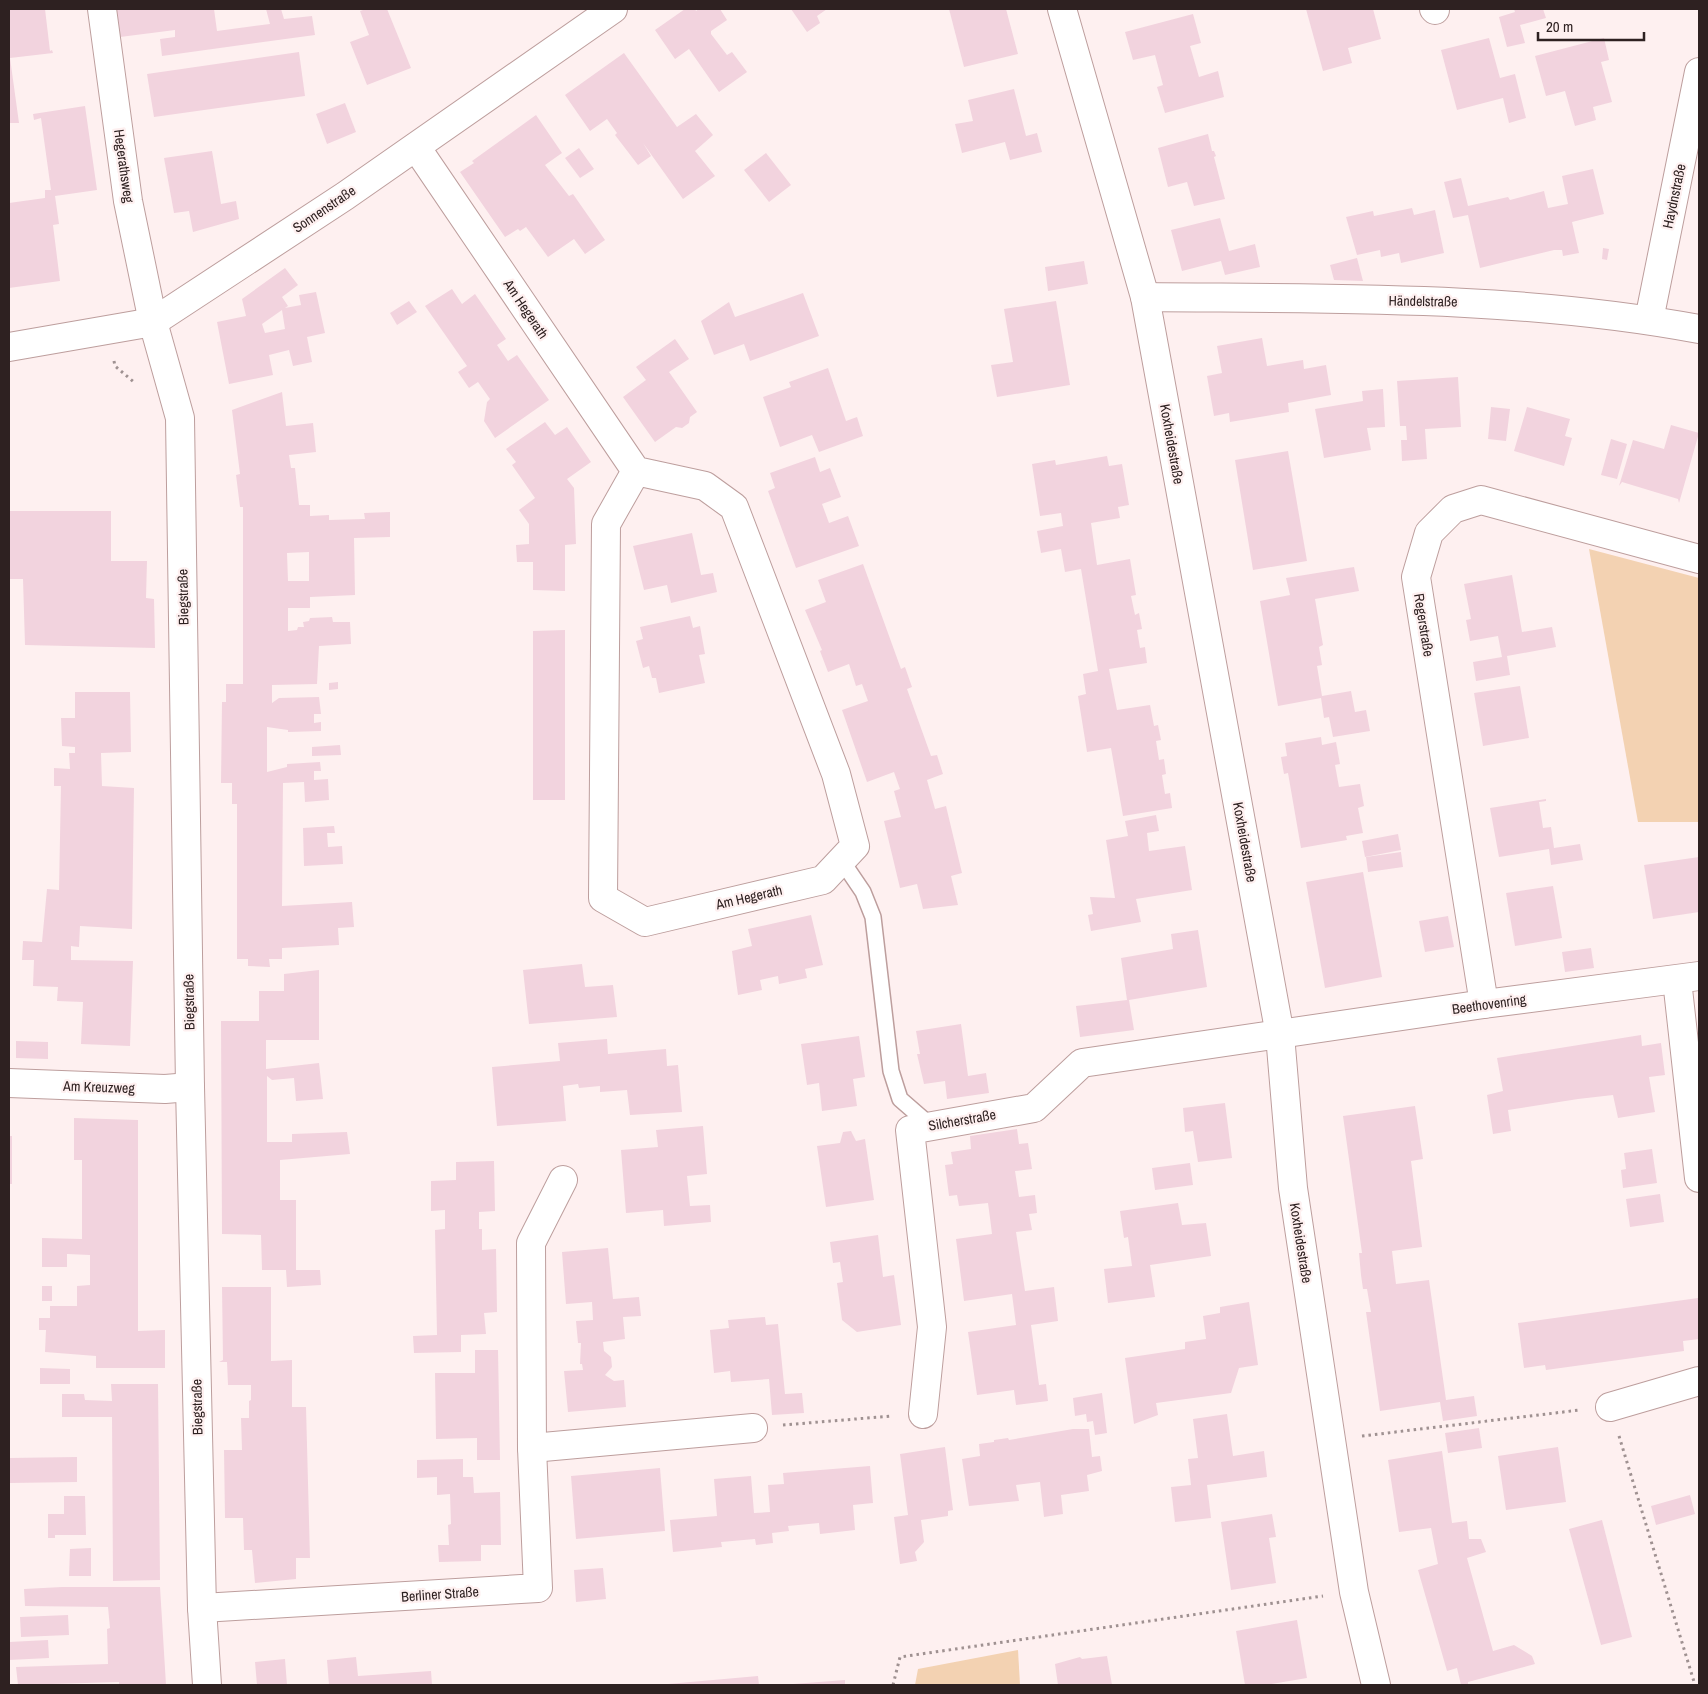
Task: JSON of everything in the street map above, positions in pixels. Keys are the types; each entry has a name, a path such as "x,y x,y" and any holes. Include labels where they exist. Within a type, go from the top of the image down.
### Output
{"street":[{"name":"Hegerathsweg","path":"102,9 128,201 153,322"},
{"name":"Sonnenstraße","path":"9,347 153,322 416,147 613,9"},
{"name":"Koxheidestraße","path":"1062,9 1145,296 1280,1035 1293,1188 1354,1592 1376,1685"},
{"name":"Haydnstraße","path":"1648,320 1699,72"},
{"name":"Am Hegerath","path":"416,147 636,471 705,486 734,507 836,774 855,846 823,880 645,922 603,898 606,524 636,471"},
{"name":"Händelstraße","path":"1145,296 1453,301 1648,320 1699,330"},
{"name":"Biegstraße","path":"153,322 180,418 190,1087 202,1608 207,1685"},
{"name":"Regerstraße","path":"1484,1004 1416,577 1429,533 1453,509 1481,500 1699,559"},
{"name":"Beethovenring","path":"1280,1035 1484,1004 1688,978"},
{"path":"1688,978 1699,1178"},
{"name":"Silcherstraße","path":"923,1414 932,1327 910,1130 1034,1108 1082,1063 1280,1035"},
{"name":"Am Kreuzweg","path":"9,1083 165,1089 190,1087"},
{"name":"Berliner Straße","path":"202,1608 538,1588 532,1448 532,1243 563,1180"},
{"path":"1610,1407 1699,1381"},
{"path":"532,1448 753,1428"}],"lane":[{"path":"842,860 863,892 873,917 891,1071 900,1099 931,1126"}],"path":[{"path":"107,330 115,366 138,385"},
{"path":"1332,1440 1610,1407 1694,1685"},
{"path":"753,1428 923,1414"},
{"path":"893,1685 900,1657 1354,1592"}],"shaded area":[{"path":"1589,549 1699,578 1699,822 1638,822"},
{"path":"1018,1650 1020,1685 915,1685 918,1669"}],"building":[{"path":"9,9 45,9 50,51 52,50 53,53 10,58 19,123 9,123"},
{"path":"116,9 214,9 217,31 270,24 266,9 281,9 284,19 312,16 315,35 162,56 160,39 175,37 175,30 120,37"},
{"path":"366,9 387,9 411,68 367,85 350,42 369,35 360,11"},
{"path":"685,9 695,9 696,11 699,9 720,9 727,20 711,31 711,34 727,55 732,52 747,72 719,92 689,49 675,59 655,30"},
{"path":"791,9 827,9 817,16 820,23 807,32"},
{"path":"949,9 1006,9 1018,54 964,67"},
{"path":"1306,9 1373,9 1381,39 1348,48 1352,63 1323,71"},
{"path":"1514,9 1543,9 1546,18 1520,25 1525,43 1507,47 1499,17 1515,12"},
{"path":"1193,14 1201,43 1190,46 1199,77 1218,71 1224,97 1165,113 1157,87 1163,85 1155,55 1133,60 1125,32"},
{"path":"1489,38 1500,78 1515,74 1526,118 1509,123 1503,98 1457,110 1441,50"},
{"path":"1604,38 1609,60 1601,62 1612,102 1593,107 1596,120 1575,126 1565,91 1546,96 1535,56"},
{"path":"299,52 305,96 154,117 147,74"},
{"path":"624,53 677,127 696,114 713,135 695,151 715,176 683,199 643,143 651,156 638,165 615,135 617,133 607,119 590,131 565,95"},
{"path":"1014,89 1026,136 1037,133 1042,152 1010,160 1005,142 962,153 955,124 973,121 968,100"},
{"path":"345,103 356,132 327,144 316,114"},
{"path":"85,106 97,190 55,196 59,224 53,225 60,281 9,288 9,203 45,198 45,190 51,190 41,118 34,120 33,114"},
{"path":"536,115 562,153 545,165 569,196 573,194 605,240 585,254 574,239 548,257 526,227 520,231 518,229 505,237 460,172 474,163 472,161"},
{"path":"1208,134 1212,151 1214,151 1216,156 1214,157 1225,199 1194,206 1187,182 1168,187 1158,148"},
{"path":"579,148 594,169 580,178 565,158"},
{"path":"212,151 221,204 236,201 239,219 193,232 189,211 174,213 164,158"},
{"path":"766,153 791,185 769,202 744,170"},
{"path":"1593,169 1604,214 1572,222 1579,253 1563,256 1562,250 1554,250 1480,268 1468,215 1453,218 1444,182 1461,178 1468,206 1508,197 1510,200 1544,191 1548,208 1568,204 1562,176"},
{"path":"1412,208 1414,215 1435,210 1444,253 1401,263 1399,253 1381,257 1380,250 1357,255 1346,217 1373,211 1374,216"},
{"path":"1220,218 1229,251 1255,244 1260,267 1225,275 1221,261 1182,271 1171,230"},
{"path":"1603,248 1609,249 1607,260 1602,259"},
{"path":"1357,258 1363,281 1334,280 1330,265"},
{"path":"1084,261 1088,284 1048,291 1045,267"},
{"path":"285,268 298,285 282,297 288,306 285,308 301,305 299,295 316,292 325,333 307,337 312,362 293,366 289,350 269,355 273,375 229,384 217,322 246,316 242,299","holes":["282,310 285,329 265,333 262,324"]},
{"path":"452,289 462,304 475,294 506,339 497,345 508,361 517,355 549,400 495,438 484,421 487,402 490,399 478,382 469,388 458,372 467,366 425,306"},
{"path":"803,293 819,336 750,361 744,344 714,355 701,321 729,302 735,317"},
{"path":"409,301 417,312 397,325 390,313"},
{"path":"1056,301 1070,385 997,397 991,365 1013,362 1004,309"},
{"path":"1262,338 1267,366 1303,360 1304,369 1326,365 1331,395 1288,403 1289,412 1230,422 1229,413 1214,416 1207,376 1222,373 1217,346"},
{"path":"675,339 689,359 669,372 697,412 690,417 689,423 682,428 676,427 655,442 623,397 646,380 636,367"},
{"path":"828,368 846,421 857,417 863,436 819,452 812,435 780,447 763,397 791,387 789,382"},
{"path":"1458,377 1461,427 1425,429 1427,459 1402,461 1401,440 1407,440 1406,426 1400,426 1397,381"},
{"path":"1383,389 1385,427 1367,428 1371,450 1324,458 1315,409 1363,401 1362,391"},
{"path":"282,392 286,426 313,423 316,452 289,455 291,468 295,468 299,505 310,505 310,516 329,515 329,520 365,519 364,513 390,512 390,537 354,538 355,595 310,597 310,608 288,608 288,631 304,627 303,622 309,621 310,618 332,617 333,622 350,622 351,644 319,646 317,684 272,685 272,703 279,698 319,697 321,714 314,714 314,723 321,722 321,731 288,732 288,730 267,727 267,772 287,767 287,764 320,762 321,771 314,771 314,780 328,779 329,800 305,802 304,782 283,783 282,906 352,902 354,927 338,928 339,945 282,948 282,959 269,959 270,967 248,966 248,959 237,959 237,804 232,804 232,783 221,783 222,702 226,702 226,684 243,684 243,507 240,507 236,475 240,474 232,410","holes":["309,552 309,581 288,581 287,553"]},
{"path":"1491,407 1510,409 1506,441 1488,439"},
{"path":"1527,407 1570,419 1565,436 1572,438 1564,466 1514,451"},
{"path":"545,422 555,435 567,427 591,462 567,479 574,488 576,544 565,545 565,591 533,590 533,562 517,562 516,545 529,544 529,524 519,510 535,498 512,465 516,462 506,449"},
{"path":"1671,425 1699,433 1679,503 1678,499 1622,482 1619,486 1633,440 1664,449"},
{"path":"1611,439 1627,444 1617,479 1601,475"},
{"path":"1288,451 1307,561 1253,570 1235,460"},
{"path":"1107,456 1109,466 1122,464 1129,505 1118,507 1120,518 1091,523 1097,565 1130,559 1136,595 1131,596 1135,615 1139,613 1142,629 1137,630 1140,648 1145,647 1147,663 1109,669 1117,710 1150,705 1154,726 1158,725 1161,740 1156,741 1159,760 1164,759 1166,774 1162,775 1165,794 1170,793 1172,808 1123,816 1111,748 1087,752 1078,696 1086,694 1083,674 1098,671 1081,569 1065,572 1061,549 1041,553 1037,531 1063,526 1061,513 1040,516 1032,464 1055,460 1056,465"},
{"path":"815,457 820,472 830,468 841,497 822,504 829,523 848,516 859,546 796,568 768,491 775,488 770,473"},
{"path":"9,511 111,511 111,561 147,561 146,598 154,599 155,648 25,645 23,579 9,579"},
{"path":"692,533 701,575 713,573 717,592 671,603 667,585 644,590 633,546"},
{"path":"863,564 901,669 905,667 912,687 907,689 931,756 937,755 943,774 927,780 935,809 946,806 962,873 951,876 958,905 923,909 917,884 900,888 884,821 901,817 894,791 900,789 894,772 867,782 842,710 868,701 862,684 856,686 849,664 828,672 820,651 822,650 805,610 826,602 818,580"},
{"path":"1354,567 1359,591 1315,599 1323,645 1319,647 1322,665 1317,666 1322,696 1351,691 1355,712 1366,710 1370,731 1333,737 1329,717 1324,718 1321,698 1278,706 1260,601 1290,595 1286,578"},
{"path":"1512,575 1522,632 1552,627 1556,647 1507,656 1510,675 1476,681 1473,662 1502,657 1498,636 1470,641 1466,620 1471,619 1464,584"},
{"path":"690,616 693,628 700,626 705,654 699,655 705,683 659,693 656,678 652,678 649,666 643,668 636,641 643,639 640,627"},
{"path":"565,630 565,800 533,800 533,631"},
{"path":"338,682 338,689 329,690 329,683"},
{"path":"1520,686 1529,738 1483,746 1474,693"},
{"path":"75,692 130,692 131,752 101,753 102,786 134,788 132,929 80,926 79,947 71,946 71,960 133,961 130,1046 81,1044 83,1002 57,1001 58,987 33,986 34,960 22,960 23,941 42,942 47,889 59,890 61,786 54,786 54,768 70,769 69,753 75,753 75,747 62,746 61,718 75,718"},
{"path":"1321,737 1322,745 1336,742 1340,764 1335,765 1339,787 1360,784 1364,806 1358,808 1363,833 1346,836 1347,840 1301,848 1288,773 1284,774 1281,757 1287,756 1285,743"},
{"path":"340,745 341,755 312,756 312,747"},
{"path":"1546,799 1546,801 1539,802 1543,828 1551,827 1554,848 1580,844 1583,860 1551,865 1549,849 1499,857 1490,808"},
{"path":"1156,815 1159,831 1147,833 1149,851 1185,846 1192,890 1136,899 1141,922 1091,931 1088,915 1093,914 1090,897 1115,898 1106,840 1128,836 1125,821"},
{"path":"334,826 335,833 327,833 328,847 342,846 343,864 304,866 303,828"},
{"path":"1398,834 1401,850 1365,857 1362,841"},
{"path":"1401,852 1403,867 1368,872 1366,857"},
{"path":"1699,857 1699,912 1653,919 1644,865"},
{"path":"1363,872 1382,977 1325,988 1306,882"},
{"path":"1553,886 1562,938 1515,946 1506,893"},
{"path":"811,915 823,965 805,969 807,978 779,984 778,976 760,980 762,990 738,995 732,951 752,946 748,929"},
{"path":"1448,916 1454,947 1425,952 1419,921"},
{"path":"1198,930 1207,987 1129,1000 1134,1030 1080,1037 1076,1006 1127,1000 1121,958 1173,949 1171,934"},
{"path":"1591,948 1594,968 1565,972 1562,952"},
{"path":"582,964 585,987 613,985 617,1017 529,1024 523,970"},
{"path":"319,970 319,1040 266,1040 266,1069 319,1063 323,1099 296,1101 294,1078 272,1080 267,1076 267,1142 292,1142 292,1134 347,1132 350,1154 280,1160 280,1200 296,1200 296,1270 320,1270 321,1285 287,1287 286,1270 262,1270 261,1235 222,1234 221,1021 259,1021 259,991 284,991 284,974"},
{"path":"961,1024 968,1076 986,1073 989,1093 947,1099 945,1081 924,1084 917,1054 920,1054 916,1031"},
{"path":"1641,1035 1642,1046 1661,1043 1665,1075 1649,1077 1655,1112 1618,1118 1613,1095 1578,1099 1508,1110 1511,1131 1493,1134 1487,1095 1503,1091 1497,1058"},
{"path":"859,1036 865,1077 853,1079 857,1106 822,1111 819,1083 807,1085 801,1044"},
{"path":"607,1039 608,1054 666,1049 667,1066 678,1065 682,1112 630,1115 627,1090 600,1092 600,1086 579,1088 578,1084 563,1086 566,1121 497,1126 492,1067 560,1061 558,1043"},
{"path":"16,1041 48,1042 48,1059 16,1058"},
{"path":"1225,1103 1232,1158 1198,1162 1193,1131 1185,1132 1183,1108"},
{"path":"1415,1106 1423,1159 1411,1161 1422,1247 1392,1251 1396,1284 1429,1280 1446,1400 1474,1396 1477,1416 1443,1421 1440,1402 1380,1411 1366,1312 1371,1312 1367,1289 1363,1289 1361,1275 1359,1253 1362,1253 1343,1116"},
{"path":"74,1118 138,1120 138,1331 165,1330 165,1368 96,1368 96,1356 45,1352 46,1330 39,1330 39,1318 50,1318 50,1306 77,1306 77,1286 90,1285 90,1255 67,1254 67,1267 42,1267 42,1238 82,1239 82,1160 74,1160"},
{"path":"703,1126 707,1174 687,1176 690,1206 710,1205 711,1222 664,1226 663,1210 626,1213 621,1150 658,1147 656,1130"},
{"path":"1017,1129 1019,1144 1028,1143 1032,1169 1015,1171 1019,1197 1035,1195 1037,1213 1029,1214 1032,1230 1016,1232 1025,1291 1054,1287 1058,1321 1031,1325 1039,1385 1046,1384 1048,1401 1016,1405 1014,1390 977,1395 968,1332 1016,1325 1012,1294 964,1301 956,1239 992,1234 988,1203 959,1206 957,1195 949,1196 945,1165 953,1164 951,1152 971,1149 970,1136"},
{"path":"851,1131 856,1141 865,1139 874,1200 826,1207 817,1146 840,1143 843,1132"},
{"path":"9,1136 12,1136 12,1184 9,1184"},
{"path":"1652,1149 1657,1183 1623,1188 1621,1170 1626,1169 1624,1153"},
{"path":"494,1161 495,1211 479,1212 479,1229 482,1229 482,1250 496,1249 497,1312 484,1313 486,1334 461,1335 461,1352 414,1353 413,1336 437,1335 435,1230 445,1229 445,1210 431,1211 431,1181 456,1180 456,1162"},
{"path":"1190,1163 1193,1185 1155,1190 1152,1168"},
{"path":"1660,1194 1664,1222 1630,1227 1626,1199"},
{"path":"1178,1203 1182,1225 1206,1223 1211,1256 1150,1265 1155,1297 1108,1303 1104,1269 1132,1266 1128,1237 1124,1238 1120,1211"},
{"path":"878,1235 883,1277 894,1275 901,1325 857,1332 842,1320 837,1283 843,1282 840,1262 833,1263 830,1242"},
{"path":"608,1248 613,1299 639,1297 641,1316 623,1317 625,1339 603,1342 604,1351 611,1357 612,1367 605,1375 614,1381 624,1380 626,1407 568,1412 564,1371 583,1370 582,1364 580,1364 581,1343 578,1343 576,1321 593,1320 592,1302 566,1304 562,1252"},
{"path":"42,1286 52,1286 52,1301 42,1301"},
{"path":"222,1287 271,1287 271,1361 292,1360 292,1407 306,1407 310,1558 296,1558 296,1579 255,1583 252,1550 244,1550 243,1518 225,1518 224,1450 242,1450 241,1418 249,1418 251,1385 228,1385 227,1362 219,1362 223,1360"},
{"path":"1698,1298 1699,1339 1683,1341 1684,1351 1546,1370 1545,1365 1524,1368 1518,1323"},
{"path":"1249,1302 1258,1365 1239,1368 1231,1393 1156,1403 1158,1415 1134,1424 1125,1358 1185,1349 1185,1342 1206,1339 1203,1316 1220,1313 1220,1307"},
{"path":"765,1317 766,1325 778,1324 785,1394 802,1393 804,1413 772,1415 769,1379 731,1382 730,1371 714,1373 710,1330 729,1328 728,1320"},
{"path":"475,1350 498,1350 500,1460 477,1460 477,1438 436,1439 435,1373 475,1373"},
{"path":"40,1368 70,1369 70,1384 40,1384"},
{"path":"111,1384 158,1384 160,1580 113,1581 112,1417 62,1417 62,1394 84,1394 85,1400 112,1401"},
{"path":"1102,1393 1107,1433 1095,1435 1093,1421 1087,1422 1086,1414 1075,1416 1073,1398"},
{"path":"1227,1414 1233,1456 1264,1451 1267,1477 1207,1485 1211,1518 1175,1522 1171,1487 1191,1485 1188,1459 1198,1458 1193,1419"},
{"path":"1479,1428 1482,1448 1448,1453 1445,1433"},
{"path":"1073,1429 1089,1429 1092,1457 1100,1456 1102,1471 1087,1475 1089,1491 1061,1495 1063,1514 1044,1517 1040,1482 1016,1485 1019,1501 969,1506 962,1459 980,1456 979,1444 994,1442 994,1440 1008,1438 1009,1440"},
{"path":"945,1447 953,1510 948,1511 948,1516 921,1520 924,1542 915,1552 917,1561 900,1564 894,1517 908,1515 900,1454"},
{"path":"1558,1447 1566,1502 1506,1510 1498,1456"},
{"path":"1442,1451 1452,1523 1467,1521 1469,1539 1481,1539 1486,1552 1467,1558 1493,1651 1514,1645 1532,1656 1535,1664 1468,1682 1468,1685 1461,1685 1457,1668 1447,1671 1418,1570 1438,1564 1431,1528 1399,1532 1388,1460"},
{"path":"77,1457 77,1482 10,1483 9,1458"},
{"path":"463,1459 463,1477 473,1477 474,1493 500,1492 501,1545 481,1545 481,1561 439,1562 438,1545 449,1545 448,1525 451,1524 450,1494 437,1495 437,1477 417,1478 417,1460"},
{"path":"870,1466 873,1503 853,1505 855,1530 820,1534 819,1523 788,1526 789,1531 772,1533 773,1543 756,1545 755,1539 721,1542 722,1547 673,1552 670,1520 717,1516 714,1479 751,1476 754,1513 770,1512 768,1485 784,1484 783,1473"},
{"path":"660,1468 665,1531 576,1539 571,1476"},
{"path":"1690,1495 1695,1514 1656,1525 1651,1506"},
{"path":"64,1496 85,1496 86,1535 55,1535 55,1538 48,1538 48,1514 64,1514"},
{"path":"1272,1514 1276,1537 1269,1538 1276,1583 1231,1590 1221,1522"},
{"path":"1602,1520 1632,1637 1601,1645 1569,1529"},
{"path":"91,1548 91,1576 69,1576 70,1549"},
{"path":"603,1568 606,1599 576,1602 574,1570"},
{"path":"160,1587 166,1685 119,1685 119,1682 18,1685 16,1667 108,1664 107,1629 110,1628 108,1607 25,1606 24,1589"},
{"path":"68,1615 69,1635 21,1637 20,1617"},
{"path":"1297,1620 1307,1678 1266,1685 1245,1685 1236,1631"},
{"path":"48,1640 49,1658 9,1660 9,1642"},
{"path":"1107,1656 1112,1685 1058,1685 1055,1664 1080,1657 1082,1659"},
{"path":"356,1657 358,1676 431,1671 432,1685 329,1685 327,1660"},
{"path":"285,1659 287,1685 257,1685 255,1662"},
{"path":"758,1676 759,1685 668,1685 668,1684"},
{"path":"845,1680 845,1685 793,1685 793,1684"}]}
